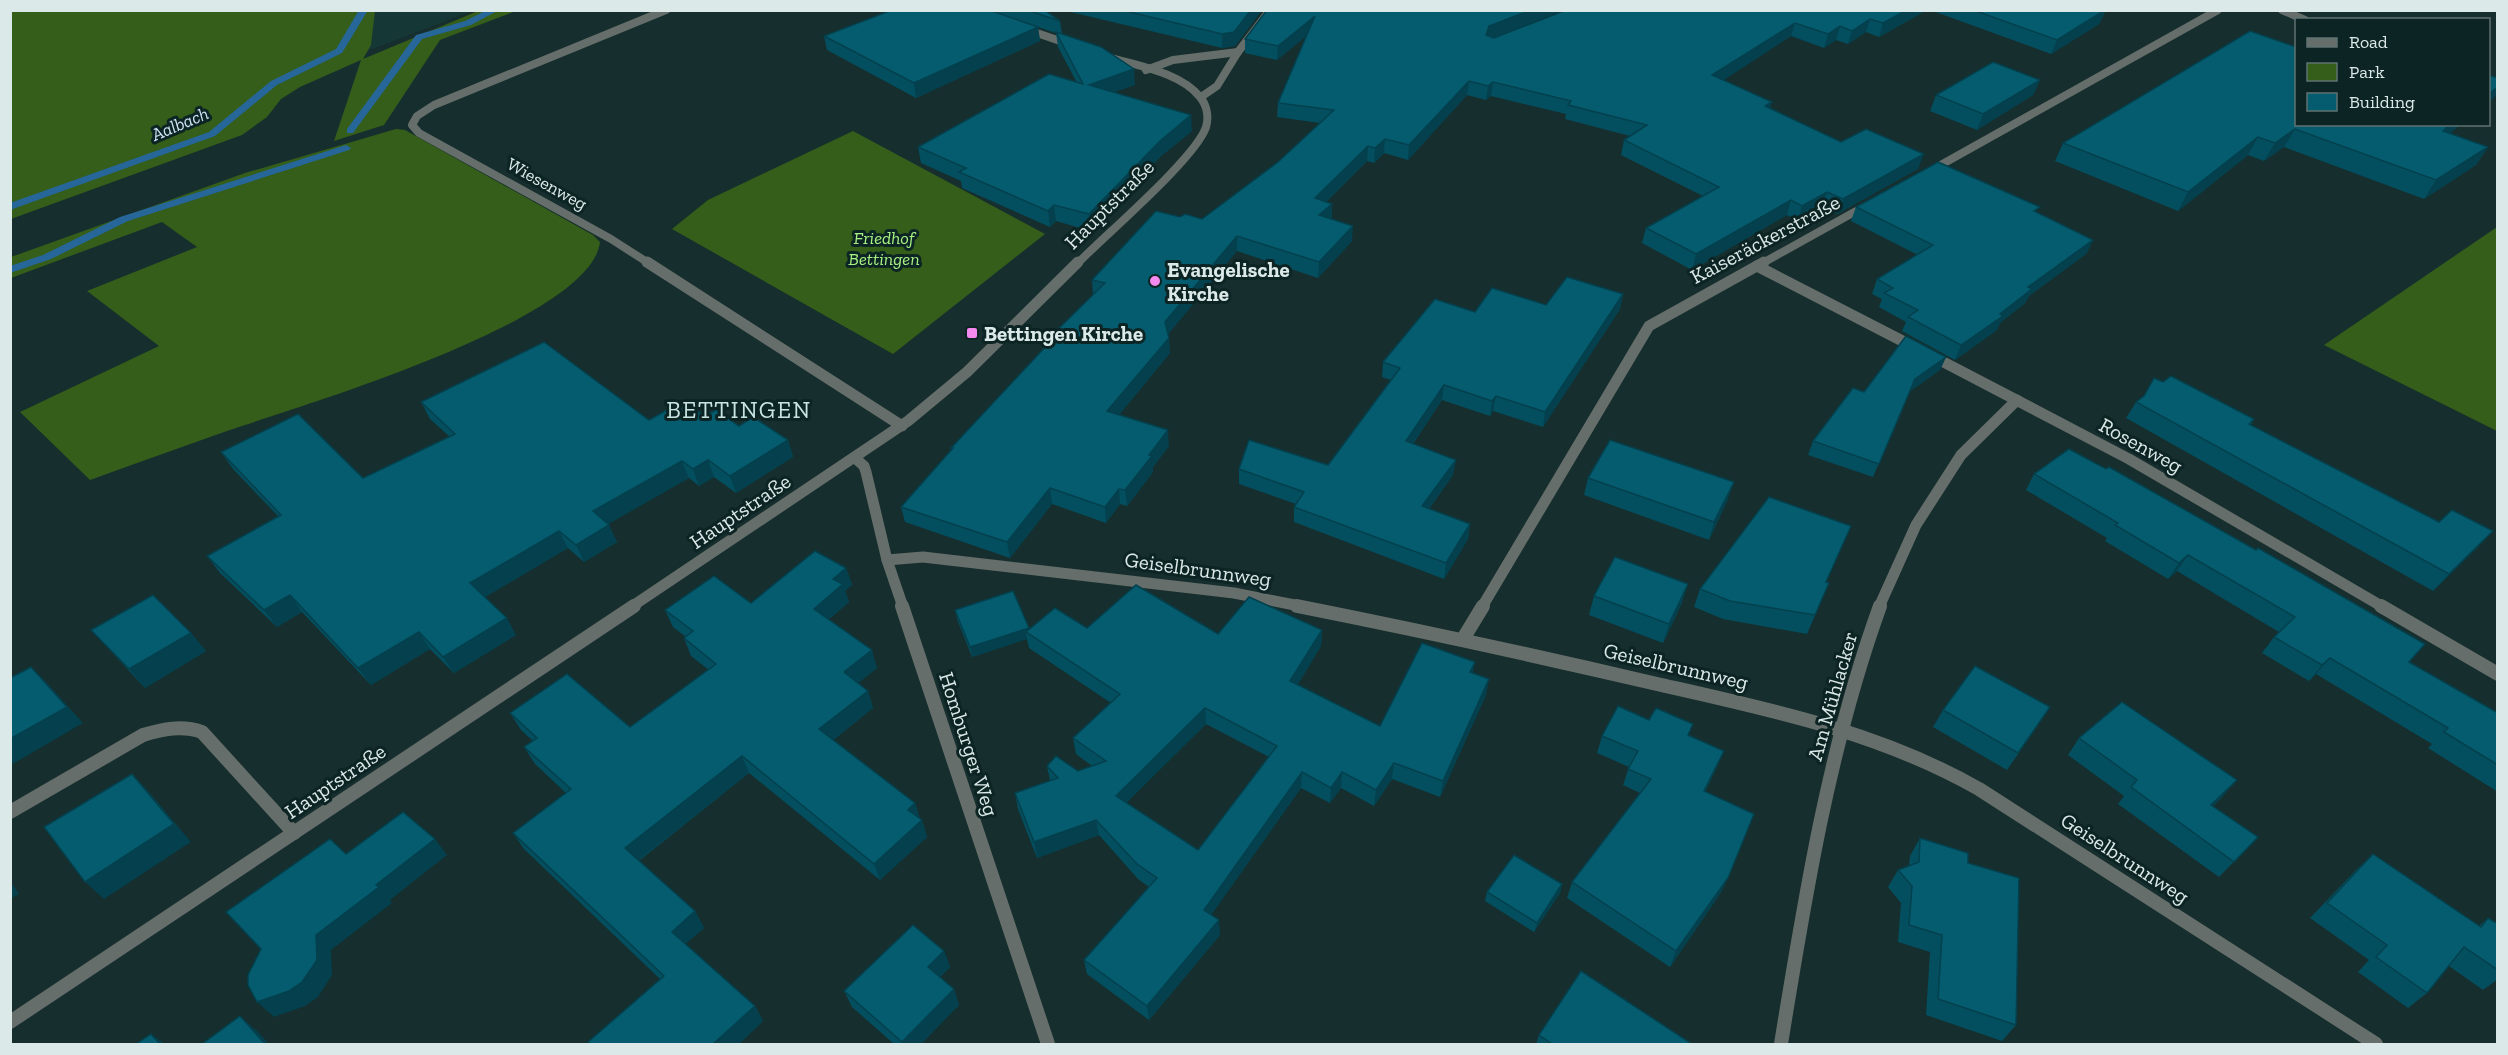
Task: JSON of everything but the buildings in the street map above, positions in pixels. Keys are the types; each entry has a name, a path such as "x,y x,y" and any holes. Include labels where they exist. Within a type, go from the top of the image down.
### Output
{"street":[{"name":"Wiesenweg","path":"666,10 434,105 417,116 412,125 419,133 611,239 902,426"},
{"path":"1104,56 1183,83 1201,97 1217,86 1238,52 1270,10"},
{"path":"1921,176 2218,10"},
{"path":"2282,10 2300,18"},
{"path":"1018,27 1082,48"},
{"path":"1146,70 1173,60 1238,52"},
{"name":"Hauptstraße","path":"10,1022 902,426 977,362 1189,151 1203,133 1208,120 1201,97"},
{"name":"Kaiseräckerstraße","path":"1463,639 1641,336 1659,319 1880,198"},
{"name":"Rosenweg","path":"1757,266 2129,459 2498,674"},
{"name":"Am Mühlacker","path":"1781,1044 1826,800 1843,730 1875,619 1905,545 1924,510 1974,439 2017,400"},
{"name":"Homburger Weg","path":"855,458 864,466 866,472 887,560 1048,1044"},
{"name":"Geiselbrunnweg","path":"887,560 924,557 1234,593 1463,639 1754,705 1843,730 1926,761 1979,789 2376,1044"},
{"path":"10,812 143,735 159,730 191,728 202,732 294,833"}],"shaded area":[{"path":"375,11 472,11 367,51 371,45"}],"green space":[{"path":"11,10 375,11 371,45 363,59 478,11 516,11 440,40 384,125 334,141 361,60 300,87 281,99 267,117 242,135 11,219"},
{"path":"396,129 405,130 593,235 600,242 584,272 548,301 496,330 436,357 90,480 20,412 159,346 87,291 197,247 162,222 11,278 11,257 245,173"},
{"name":"Friedhof Bettingen","path":"853,131 1045,234 893,354 672,229 708,200"},
{"path":"2497,227 2497,431 2324,345"}],"waterway":[{"name":"Aalbach","path":"10,207 212,134 274,83 339,51 364,10"},
{"path":"350,131 419,37 468,23 495,10"},
{"path":"10,270 47,257 124,219 346,148"}],"place":[{"name":"Evangelische Kirche","path":"1155,281"},
{"name":"Bettingen Kirche","path":"972,333"}],"district":[{"name":"BETTINGEN","path":"739,409"}]}
